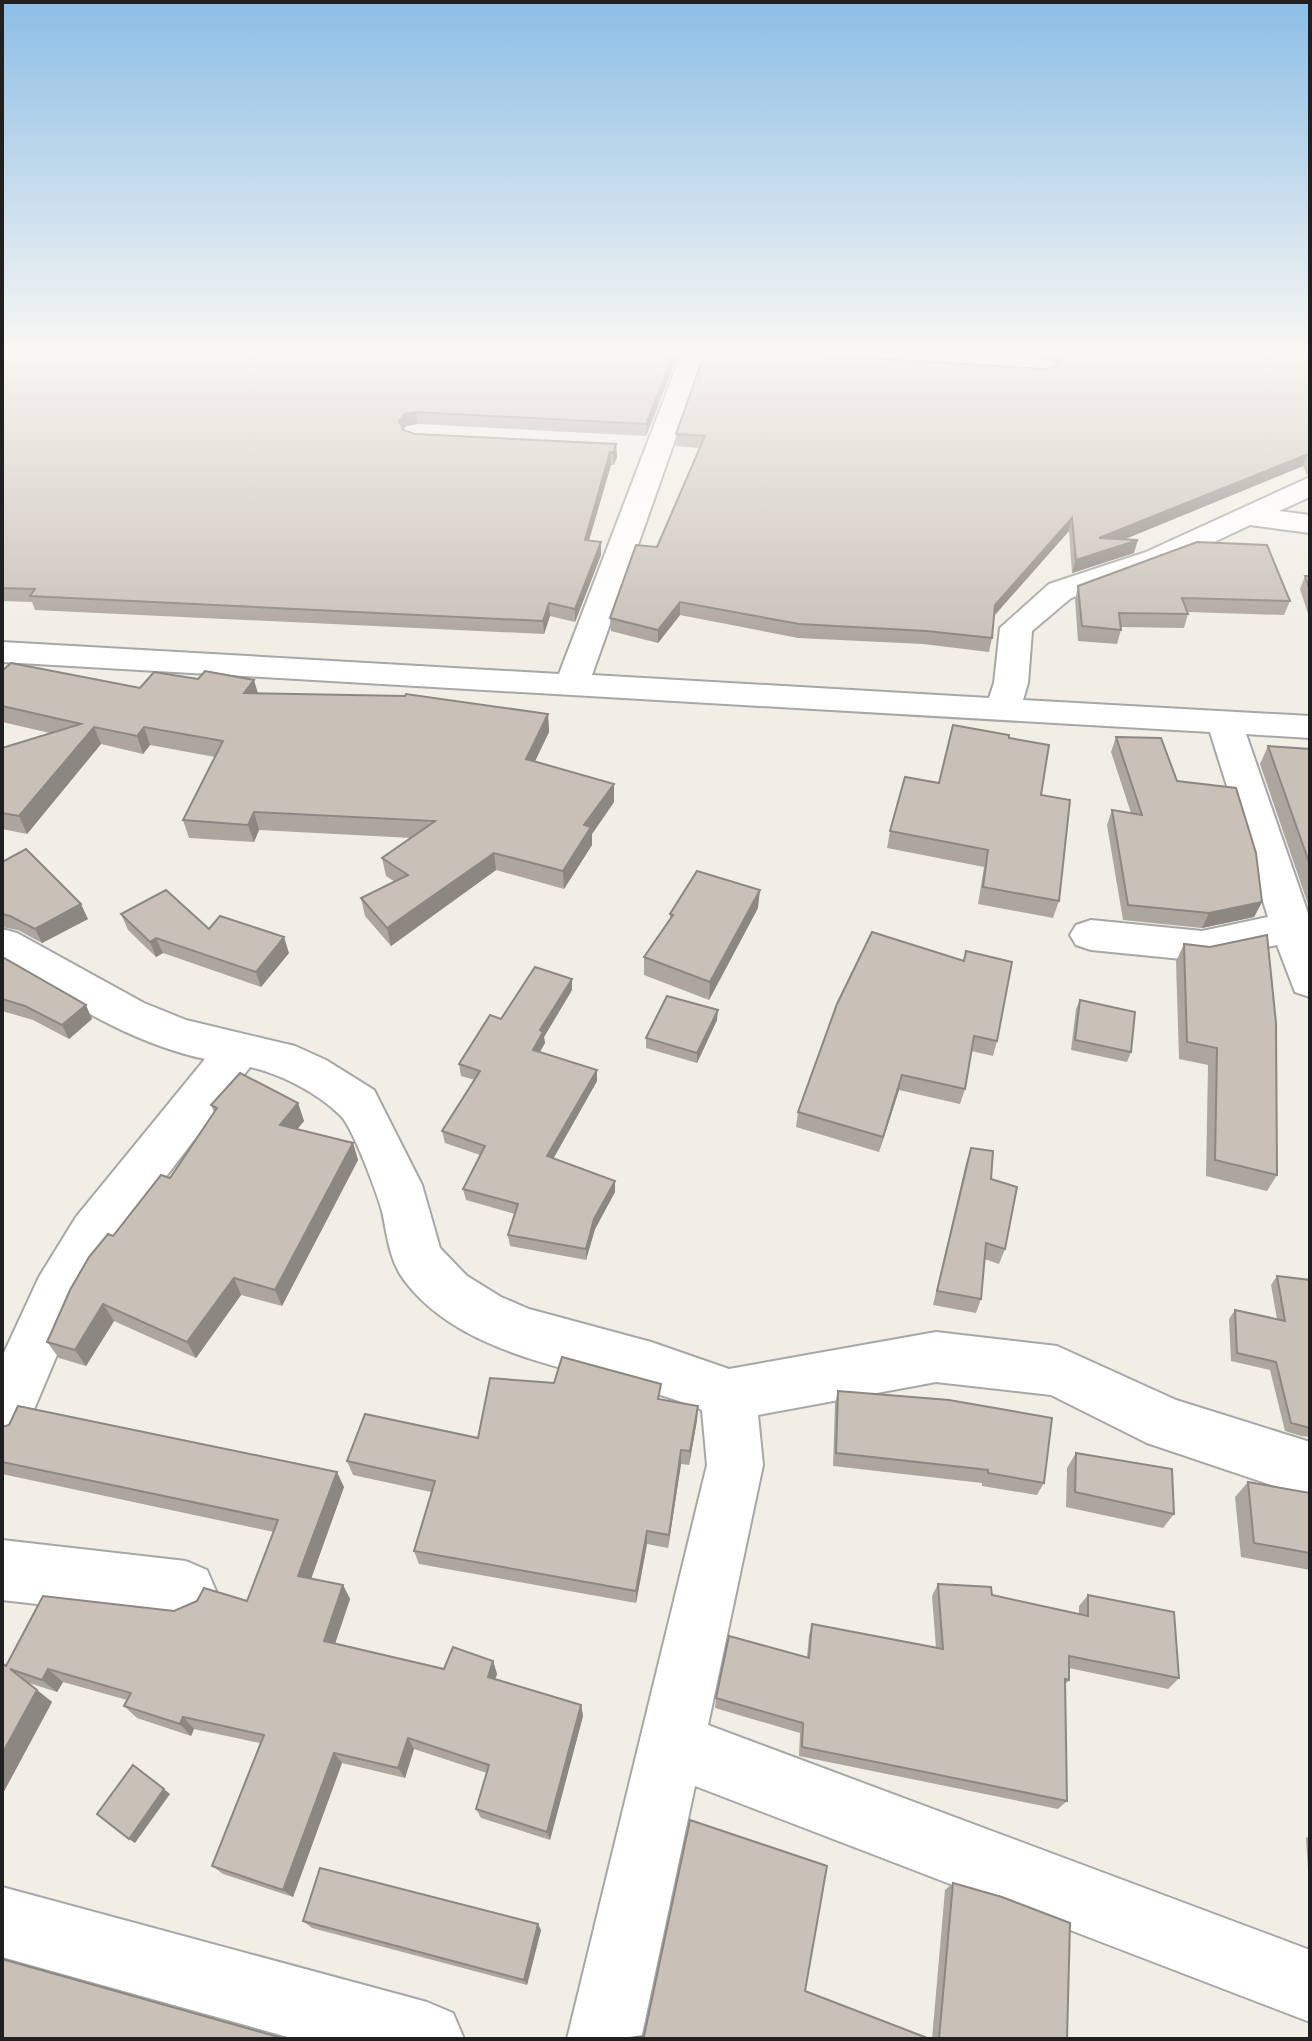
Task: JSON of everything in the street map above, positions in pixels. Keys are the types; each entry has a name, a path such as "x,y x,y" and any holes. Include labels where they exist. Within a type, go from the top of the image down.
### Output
{"street":[{"path":"572,683 655,450"},
{"path":"1002,710 1011,683 1016,628 1060,591 1157,558 1310,486"},
{"path":"1245,516 1310,524"},
{"path":"2,652 1310,727"},
{"path":"1225,724 1310,981"},
{"path":"1091,935 1202,946 1292,926"},
{"path":"2,944 116,1010 174,1034 279,1058 324,1080 363,1106 404,1203 420,1263 453,1294 492,1321 654,1366 707,1384 728,1395 936,1357 1057,1371 1167,1424 1310,1470"},
{"path":"2,1419 57,1293 94,1232 239,1049"},
{"path":"604,2039 735,1465 728,1395"},
{"path":"2,1570 186,1591"},
{"path":"673,1745 1310,1986"},
{"path":"2,1922 427,2039"}],"building":[{"path":"2,450 614,450 610,452 585,540 601,542 575,609 549,603 543,621 30,596 35,589 2,588"},
{"path":"699,450 1310,450 1310,458 1308,454 1099,538 1138,540 1076,560 1072,518 995,605 992,638 799,624 680,602 658,630 610,618 636,545 657,547"},
{"path":"1197,542 1267,545 1290,601 1182,598 1188,614 1119,613 1121,630 1082,626 1078,586"},
{"path":"11,663 140,688 154,672 198,679 205,671 254,680 244,693 406,694 548,714 526,759 614,784 584,825 591,827 563,871 494,853 387,928 361,898 408,875 382,858 435,821 254,812 248,825 183,820 223,741 144,727 137,736 94,727 19,816 2,813 2,748 81,724 2,706 2,671"},
{"path":"953,725 1049,745 1041,795 1070,800 1059,901 983,887 988,850 890,831 905,777 939,783"},
{"path":"1116,737 1161,738 1177,781 1236,788 1256,853 1262,902 1209,913 1128,905 1112,810 1142,815"},
{"path":"1268,746 1310,749 1310,865"},
{"path":"26,849 81,904 35,929 2,914 2,862"},
{"path":"697,871 760,890 710,982 644,957 673,915 670,914"},
{"path":"166,890 209,929 220,916 284,937 256,972 156,938 150,942 121,914"},
{"path":"872,932 964,961 966,951 1012,962 997,1041 974,1036 965,1089 902,1075 883,1137 798,1112 837,1004"},
{"path":"1267,935 1276,1023 1277,1175 1215,1160 1217,1048 1187,1042 1184,944 1210,947"},
{"path":"2,957 86,1005 62,1025 25,1006 2,999"},
{"path":"535,967 572,979 540,1030 543,1032 533,1050 597,1070 547,1156 615,1181 594,1219 586,1249 508,1235 518,1204 463,1189 485,1146 442,1131 480,1071 459,1064 490,1015 501,1019"},
{"path":"667,996 718,1010 697,1053 646,1038"},
{"path":"1080,1000 1135,1012 1131,1052 1075,1040"},
{"path":"240,1073 298,1103 280,1125 353,1143 275,1290 234,1278 187,1342 103,1304 75,1350 47,1342 70,1290 89,1257 108,1234 113,1236 161,1175 170,1178 217,1108 211,1105"},
{"path":"971,1148 993,1151 991,1179 1017,1187 1005,1249 986,1243 981,1299 937,1291"},
{"path":"1277,1276 1310,1280 1310,1428 1291,1423 1276,1362 1237,1353 1235,1310 1285,1321"},
{"path":"562,1357 661,1384 658,1399 698,1406 690,1451 681,1450 669,1535 647,1531 636,1591 414,1551 435,1481 347,1461 365,1414 478,1438 490,1378 554,1383"},
{"path":"838,1391 949,1400 1052,1418 1044,1483 988,1473 988,1470 836,1453"},
{"path":"18,1406 337,1472 298,1576 343,1585 324,1641 444,1669 453,1647 493,1661 488,1677 581,1705 547,1832 476,1809 489,1765 408,1738 398,1768 334,1753 283,1890 212,1866 264,1735 183,1717 180,1724 124,1706 131,1693 48,1669 42,1680 10,1669 37,1690 2,1754 2,1663 6,1666 43,1596 174,1611 197,1601 204,1588 247,1601 278,1520 2,1462 2,1427 9,1425"},
{"path":"1076,1453 1172,1469 1174,1514 1075,1492"},
{"path":"1248,1482 1310,1493 1310,1553 1254,1543"},
{"path":"938,1584 991,1587 992,1595 1088,1616 1088,1595 1174,1612 1179,1678 1069,1656 1069,1680 1065,1679 1067,1801 802,1747 803,1723 716,1698 729,1636 809,1658 812,1624 943,1649"},
{"path":"133,1765 164,1789 129,1839 97,1814"},
{"path":"690,1820 827,1866 805,1991 930,2039 622,2039 644,2036"},
{"path":"320,1868 538,1924 524,1980 303,1921"},
{"path":"953,1883 1002,1897 1070,1923 1067,2039 939,2039"},
{"path":"2,1959 282,2038 301,2038 2,2039"}]}
